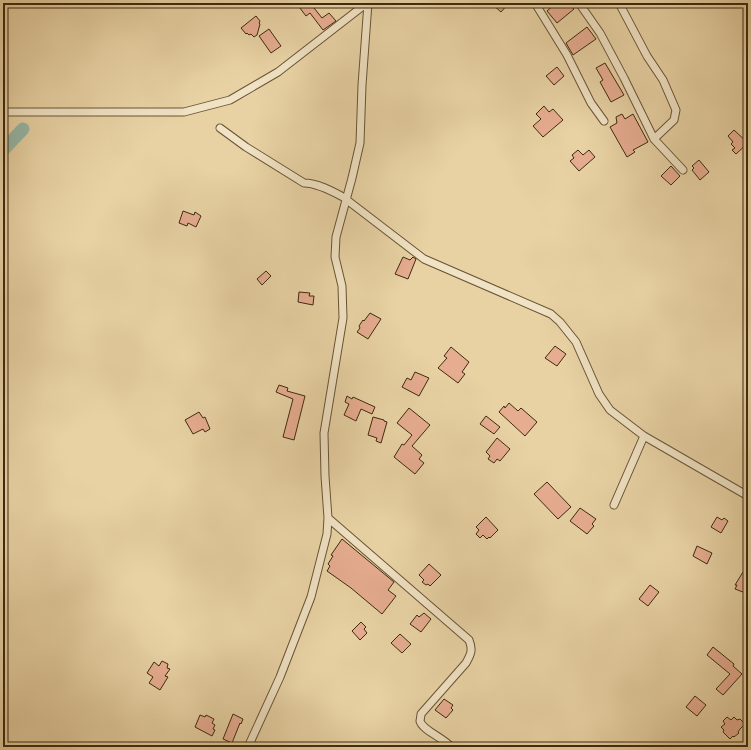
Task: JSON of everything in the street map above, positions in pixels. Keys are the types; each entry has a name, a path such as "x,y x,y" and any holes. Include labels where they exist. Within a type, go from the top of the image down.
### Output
{"street":[{"path":"3,112 184,112 230,100 278,72 367,3"},
{"path":"248,747 280,677 311,596 327,534 328,518 324,433 343,318 342,286 335,257 336,236 360,143 367,3"},
{"path":"535,3 567,55 591,103 604,121"},
{"path":"579,3 600,33 654,139 683,170"},
{"path":"619,3 647,56 663,80 676,110 674,120 654,139"},
{"path":"220,128 246,147 304,182 335,192 424,259 551,314 560,322 576,342 599,394 610,410 644,436 748,496"},
{"path":"614,505 644,436"},
{"path":"328,518 469,640 472,646 471,654 466,663 421,714 420,721 423,727 448,742 451,747"}],"building":[{"path":"296,3 321,3 314,8 322,18 329,13 336,21 323,30 310,13 306,16"},
{"path":"491,3 509,3 501,12"},
{"path":"556,3 569,3 574,9 557,23 547,11"},
{"path":"256,16 260,21 260,24 257,35 254,37 251,34 246,34 241,28"},
{"path":"587,27 596,39 573,55 566,43"},
{"path":"269,29 281,46 271,53 259,36"},
{"path":"605,63 624,95 611,102 600,82 603,80 596,68"},
{"path":"557,67 564,76 554,85 546,76"},
{"path":"544,106 549,112 553,109 563,120 543,137 533,126 541,119 536,114"},
{"path":"622,114 625,119 633,114 648,142 633,150 635,152 627,157 610,127 617,123 616,117"},
{"path":"734,130 748,143 736,154 732,150 735,148 731,144 733,142 728,136"},
{"path":"578,150 583,155 589,150 595,157 579,171 570,161 574,158 572,155"},
{"path":"699,160 709,172 700,180 692,170 694,168 692,166"},
{"path":"671,166 680,176 671,185 661,176"},
{"path":"183,211 194,215 195,212 201,216 196,227 188,223 187,226 179,223"},
{"path":"403,257 410,260 413,257 416,259 408,279 395,274"},
{"path":"266,271 271,276 262,285 257,279"},
{"path":"299,292 310,293 309,296 314,296 313,305 298,302"},
{"path":"370,313 381,319 368,339 357,332 363,320 364,321"},
{"path":"555,346 566,354 557,366 545,358"},
{"path":"451,347 469,362 462,372 465,374 458,383 438,368 447,358 444,356"},
{"path":"415,372 429,378 419,396 402,387 407,378 411,380"},
{"path":"279,385 288,388 287,391 305,396 294,440 283,437 293,399 276,392"},
{"path":"347,396 352,399 353,397 375,407 372,414 361,409 356,421 344,415 349,404 345,402"},
{"path":"509,403 518,411 521,408 537,422 525,436 499,412"},
{"path":"409,408 430,425 412,446 422,455 419,459 424,463 415,474 394,457 402,444 404,445 412,435 397,423"},
{"path":"199,412 203,418 205,417 210,429 205,432 203,429 193,434 185,420"},
{"path":"486,416 500,427 494,434 480,424"},
{"path":"373,417 387,422 381,443 376,441 377,438 368,435"},
{"path":"497,438 510,449 500,461 497,459 494,463 488,459 490,456 486,452"},
{"path":"547,482 571,507 558,519 534,494"},
{"path":"580,508 596,519 592,524 594,526 587,534 570,521"},
{"path":"486,517 498,530 487,539 483,535 480,538 476,534 479,530 476,527"},
{"path":"717,517 722,520 724,518 728,521 721,533 711,527"},
{"path":"342,539 394,582 388,590 396,596 382,614 351,588 327,571 330,566 328,564 333,556 331,555"},
{"path":"697,546 712,553 707,564 693,556"},
{"path":"429,564 441,575 430,586 422,582 424,580 419,575"},
{"path":"743,572 748,576 748,594 735,589 737,585 735,585"},
{"path":"650,585 659,592 648,606 639,599"},
{"path":"424,613 431,619 421,632 410,624 417,615 419,617"},
{"path":"361,622 366,627 364,629 367,633 360,640 352,631"},
{"path":"400,634 411,644 402,653 391,643"},
{"path":"713,647 734,664 733,666 742,674 723,695 716,689 730,674 707,655"},
{"path":"162,661 168,664 167,668 170,669 165,676 168,677 160,690 149,683 153,677 147,673 154,662 159,666"},
{"path":"695,696 706,705 697,716 686,707"},
{"path":"444,699 453,705 451,708 453,710 446,718 435,710"},
{"path":"233,714 243,719 232,743 223,739"},
{"path":"200,715 205,717 206,715 214,719 212,723 215,725 213,729 215,730 212,736 195,727"},
{"path":"727,717 731,720 734,717 737,720 740,719 745,724 738,732 739,733 730,739 723,732 724,730 721,727 725,724 723,721"}],"waterway":[{"path":"3,150 23,129"}]}
